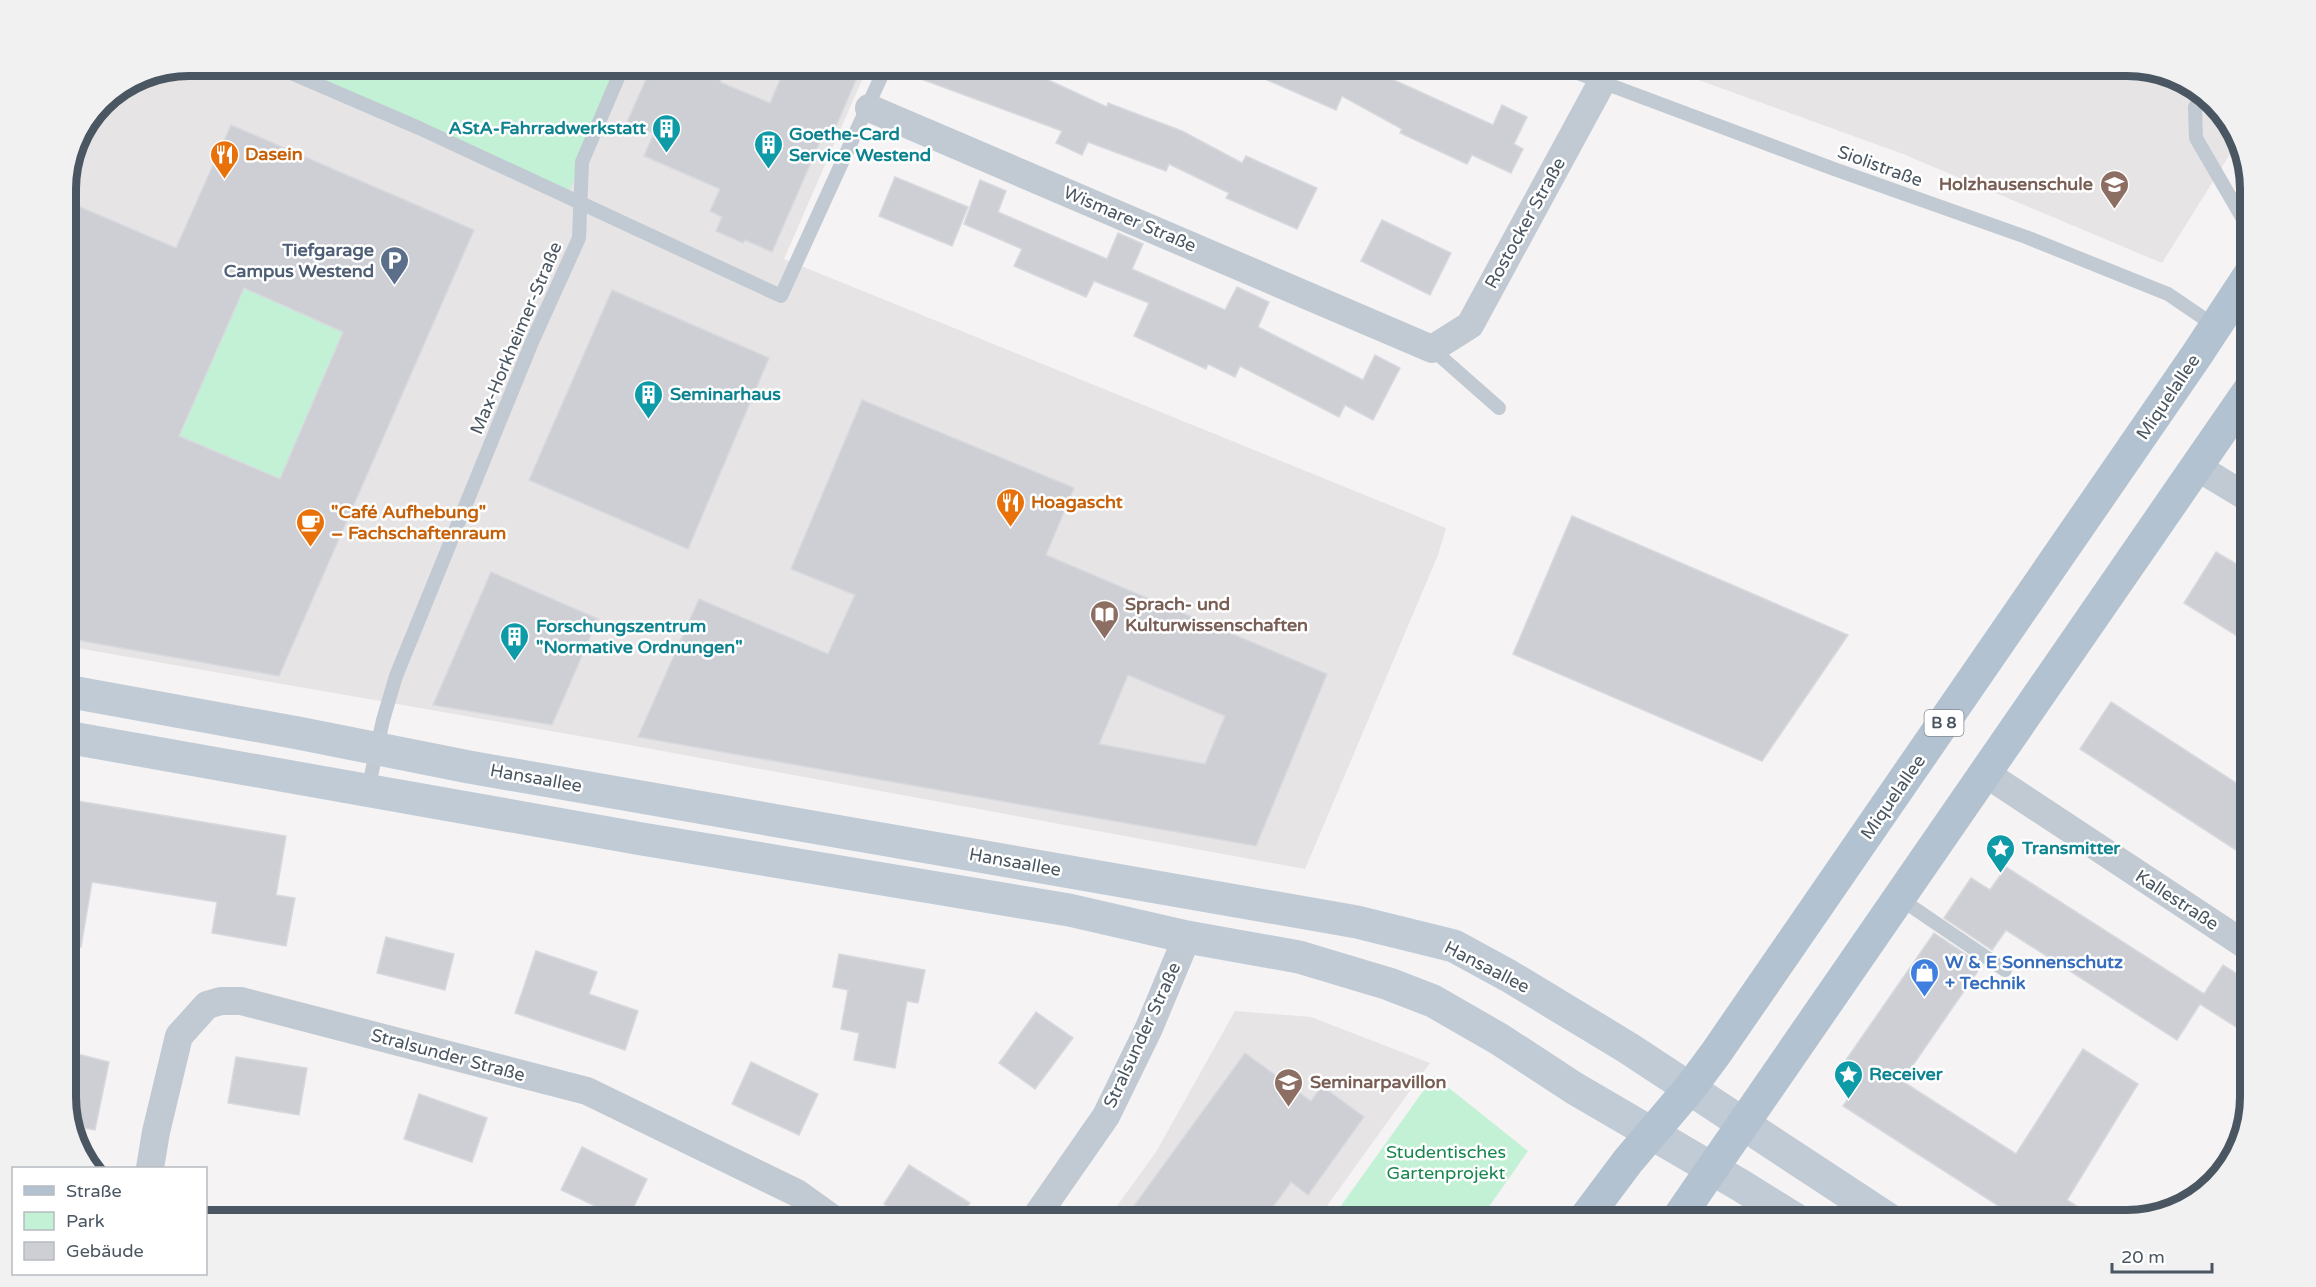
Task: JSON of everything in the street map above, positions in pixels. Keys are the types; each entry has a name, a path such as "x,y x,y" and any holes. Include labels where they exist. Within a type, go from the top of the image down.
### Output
{"main road":[{"name":"Miquelallee","path":"1592,1210 1651,1133 1690,1088 1954,709 2239,290"},
{"path":"1684,1210 2239,404"},
{"name":"Hansaallee","path":"77,694 1357,922 1454,945 1570,1012 1874,1210"},
{"name":"Hansaallee","path":"77,739 642,839 1068,910 1187,937 1299,957 1369,977 1433,1001 1780,1210"}],"street":[{"name":"Rostocker Straße","path":"1432,349 1470,325 1602,82"},
{"name":"Wismarer Straße","path":"869,108 1432,349"},
{"path":"2196,466 2239,492"},
{"name":"Kallestraße","path":"1985,773 2240,941"},
{"name":"Stralsunder Straße","path":"1041,1210 1106,1116 1149,1028 1187,937"},
{"name":"Stralsunder Straße","path":"150,1167 156,1132 179,1036 207,1005 221,1001 241,1001 587,1091 797,1193 821,1210"}],"lane":[{"name":"Siolistraße","path":"1587,76 1823,165 2026,237 2168,294 2215,326"},
{"path":"300,77 419,128 781,296 882,77"},
{"name":"Max-Horkheimer-Straße","path":"368,790 376,749 396,675 532,342 579,238 582,162 618,77"},
{"path":"2198,103 2195,107 2196,138 2239,212"},
{"path":"1432,349 1499,408"},
{"path":"1899,898 2005,970"}],"shaded area":[{"name":"Holzhausenschule","path":"1688,76 2134,77 2176,88 2201,105 2220,127 2232,151 2162,263 1903,154"},
{"path":"182,77 863,77 784,259 1446,528 1438,555 1305,869 608,741 77,648 77,182 80,161 88,140 100,121 121,100 153,83"},
{"name":"Seminarpavillon","path":"1235,1011 1311,1017 1430,1063 1324,1210 1114,1210 1156,1152"}],"green space":[{"path":"298,77 618,77 567,196"},
{"path":"244,288 343,332 280,479 179,436"},
{"name":"Studentisches Gartenprojekt","path":"1434,1076 1528,1151 1487,1210 1338,1210"}],"building":[{"path":"1259,76 1386,76 1493,125 1502,105 1527,117 1514,144 1523,149 1511,173 1472,155 1467,164 1400,133 1402,129 1342,96 1336,110"},
{"path":"647,77 722,77 720,82 770,103 781,77 857,77 834,131 826,128 772,252 716,231 722,217 710,211 720,189 644,156 654,133 627,122"},
{"path":"915,77 1047,77 1046,79 1107,107 1108,103 1182,131 1242,163 1246,156 1317,188 1297,229 1226,198 1229,193 1169,164 1166,171 1088,142 1082,155 1056,143 1062,131"},
{"path":"231,125 474,230 279,676 77,640 77,481 80,474 77,473 77,206 176,248","holes":["244,288 343,332 280,479 179,436"]},
{"path":"895,177 968,207 952,246 879,216"},
{"path":"980,180 1006,191 998,212 1107,259 1118,233 1143,244 1132,269 1225,310 1237,287 1269,302 1258,327 1363,380 1375,355 1400,368 1373,420 1345,405 1339,417 1240,366 1235,377 1208,364 1206,369 1134,336 1149,303 1094,281 1086,297 1014,266 1022,249 964,224"},
{"path":"1382,220 1451,253 1430,295 1361,261"},
{"name":"Seminarhaus","path":"612,290 769,358 688,549 529,480"},
{"name":"Sprach- und Kulturwissenschaften","path":"862,400 1074,488 1046,555 1327,674 1256,846 638,737 699,599 828,654 855,595 791,569","holes":["1128,675 1225,716 1205,764 1099,744"]},
{"path":"1572,516 1848,635 1762,761 1513,654"},
{"path":"2216,552 2239,566 2239,637 2184,603"},
{"name":"Forschungszentrum \"Normative Ordnungen\"","path":"491,572 598,619 552,725 433,705"},
{"path":"2111,702 2240,785 2240,852 2080,749"},
{"path":"77,801 286,836 276,895 295,898 286,946 212,933 217,902 92,882 81,947 77,947"},
{"path":"2006,867 2204,994 2223,965 2240,976 2240,1030 2200,1004 2177,1040 2006,930 1992,950 1944,918 1971,878 1990,890"},
{"path":"1934,933 1982,965 1902,1081 2016,1154 2083,1049 2138,1084 2067,1200 2083,1210 2005,1210 1843,1106 1859,1083 1839,1070"},
{"path":"386,937 454,954 445,990 377,973"},
{"path":"536,951 597,972 589,994 638,1011 625,1050 515,1013"},
{"path":"839,954 925,970 918,1003 907,1001 895,1068 854,1060 859,1033 841,1029 848,990 833,987"},
{"path":"1036,1012 1073,1038 1035,1089 999,1063"},
{"name":"Seminarpavillon","path":"1245,1053 1311,1101 1322,1086 1364,1117 1308,1195 1291,1182 1271,1210 1131,1210"},
{"path":"77,1054 109,1062 95,1130 81,1128 79,1119"},
{"path":"236,1057 307,1068 299,1115 228,1103"},
{"path":"751,1062 818,1094 799,1135 732,1104"},
{"path":"419,1094 487,1118 472,1162 404,1139"},
{"path":"582,1147 647,1179 632,1210 604,1210 561,1190"},
{"path":"909,1165 970,1203 966,1210 893,1210 884,1204"}],"place":[{"name":"AStA-Fahrradwerkstatt","path":"667,154"},
{"name":"Goethe-Card Service Westend","path":"768,170"},
{"name":"Dasein","path":"224,180"},
{"name":"Holzhausenschule","path":"2114,210"},
{"name":"Tiefgarage Campus Westend","path":"395,286"},
{"name":"Seminarhaus","path":"649,420"},
{"name":"Hoagascht","path":"1010,528"},
{"name":"\"Café Aufhebung\" – Fachschaftenraum","path":"310,548"},
{"name":"Sprach- und Kulturwissenschaften","path":"1104,640"},
{"name":"Forschungszentrum \"Normative Ordnungen\"","path":"515,662"},
{"name":"Transmitter","path":"2001,874"},
{"name":"W & E Sonnenschutz + Technik","path":"1924,998"},
{"name":"Receiver","path":"1848,1100"},
{"name":"Seminarpavillon","path":"1289,1108"}]}
